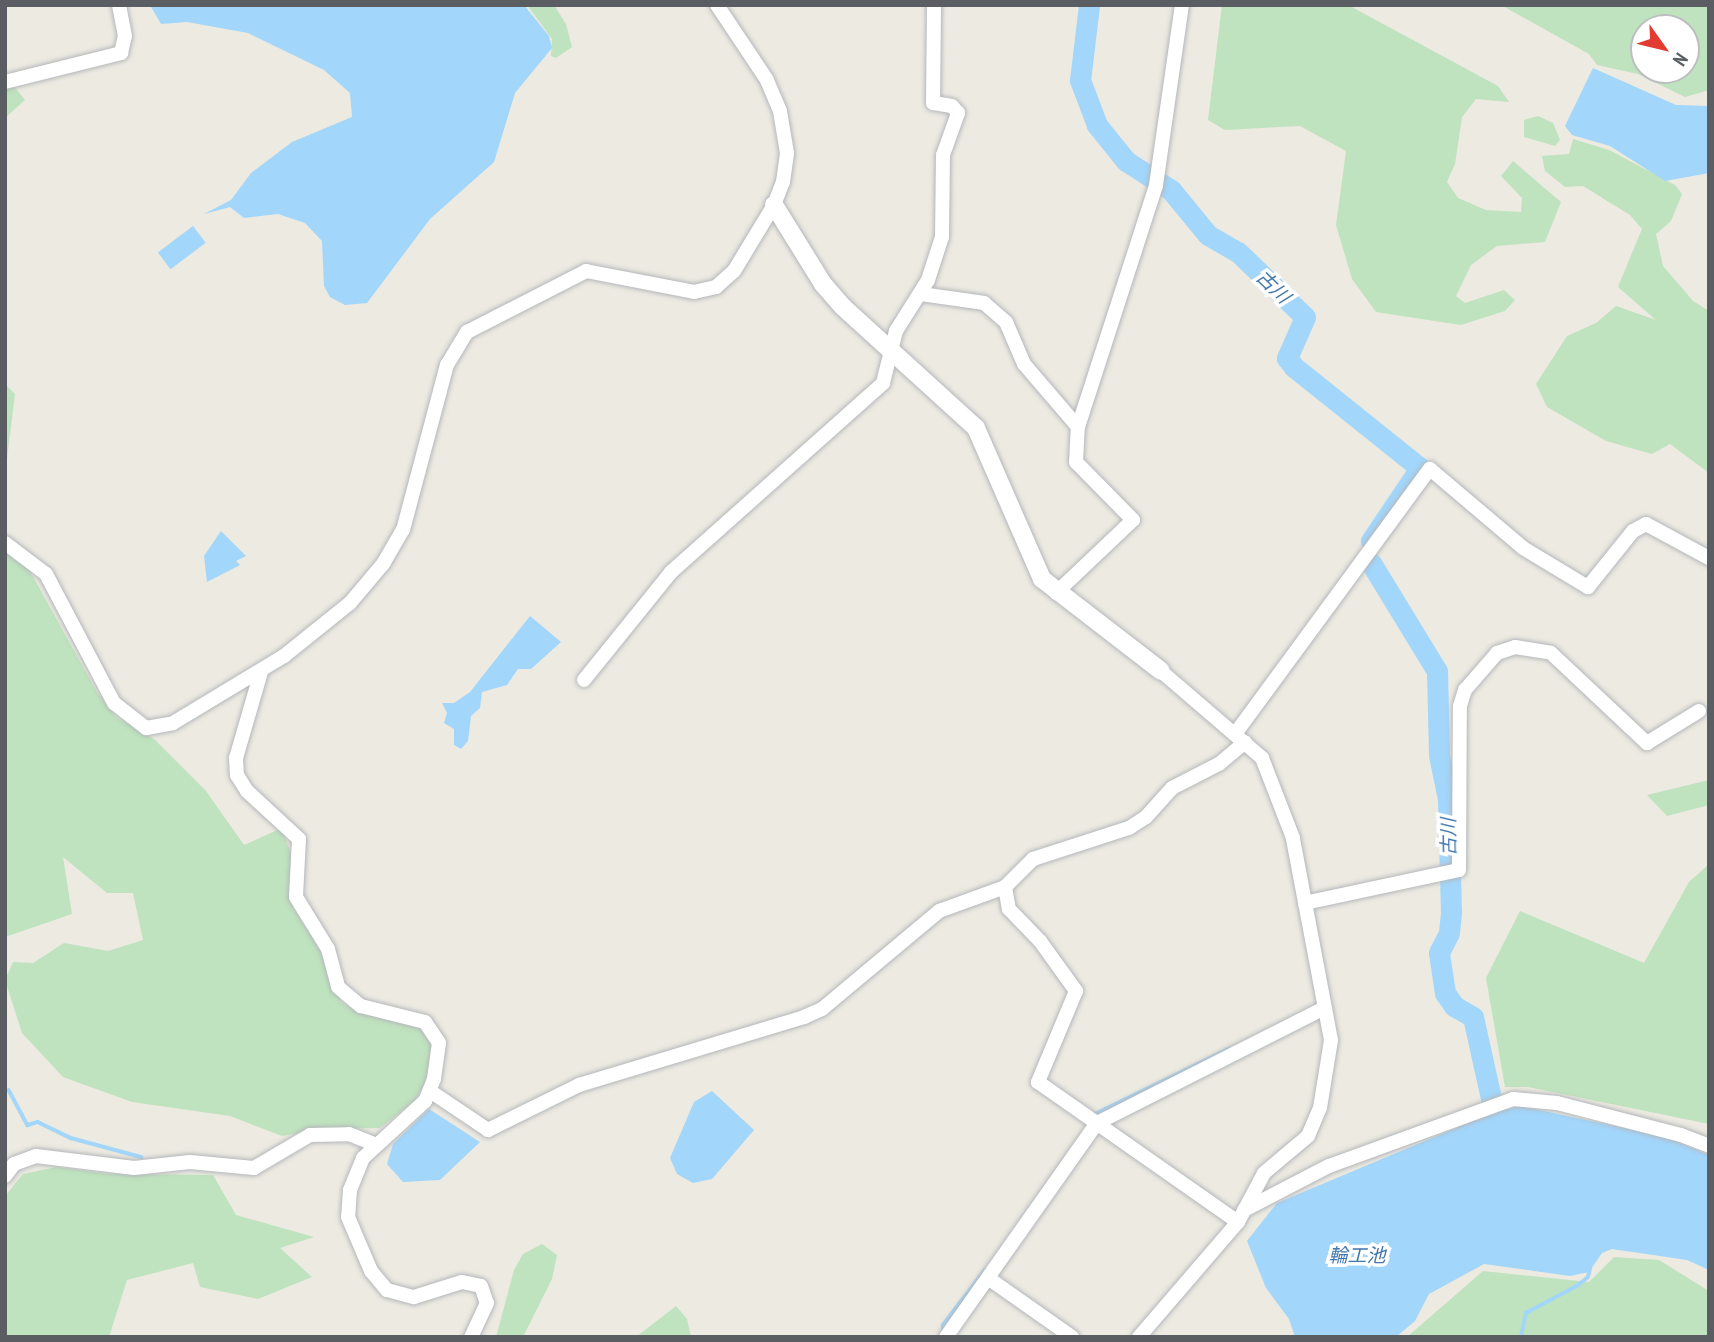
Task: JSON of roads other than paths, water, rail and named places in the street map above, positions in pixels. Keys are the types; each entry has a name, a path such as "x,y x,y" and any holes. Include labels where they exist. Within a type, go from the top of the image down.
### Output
{"street":[{"path":"5,82 121,53 125,36 118,5"},
{"path":"5,543 46,574 108,693 139,724 153,728 173,723 261,672 334,619 383,564 410,513 447,365 467,332 586,271 694,292 716,287 734,271 774,205 783,182 787,153 780,111 744,41 717,5"},
{"path":"584,680 671,572 883,383 899,324 921,294 942,237 943,155 958,113 952,106 933,103 934,5"},
{"path":"1056,593 1133,520 1076,462 1078,427 1157,180 1182,5"},
{"path":"774,205 823,284 891,351 976,428 996,467 1037,571 1056,593 1161,671 1262,758 1285,814 1325,1008 1331,1056 1315,1122 1308,1136 1264,1173 1241,1216 1139,1337"},
{"path":"921,294 984,303 1006,321 1024,364 1078,427"},
{"path":"430,1091 488,1130 579,1085 814,1013 939,911 1005,887 1032,859 1129,828 1146,817 1172,788 1219,764 1430,469 1523,548 1588,587 1633,531 1646,524 1662,529 1709,558"},
{"path":"1305,903 1458,870 1460,706 1465,690 1497,653 1515,647 1552,653 1647,743 1699,711"},
{"path":"261,672 236,758 236,775 247,791 299,839 296,897 328,949 343,995 361,1006 425,1022 434,1030 439,1043 430,1091 374,1143 355,1174 348,1203 348,1217 378,1282 401,1296 414,1297 462,1282 481,1286 487,1303 471,1337"},
{"path":"1005,887 1009,909 1028,926 1076,991 1038,1082 1241,1216"},
{"path":"946,1337 1097,1123 1325,1008"},
{"path":"1241,1216 1329,1166 1492,1105 1522,1099 1557,1103 1681,1135 1709,1146"},
{"path":"5,1177 14,1164 36,1156 134,1168 190,1161 254,1168 310,1135 349,1134 374,1143"},
{"path":"988,1278 1072,1337"}],"water":[{"path":"150,5 524,5 549,36 552,48 515,93 494,162 430,219 367,303 345,305 330,297 324,286 322,241 305,223 278,214 244,218 230,207 204,214 231,200 251,173 292,142 352,117 350,93 324,70 248,33 187,22 161,24"},
{"path":"1593,68 1676,105 1709,106 1709,173 1665,181 1610,146 1572,135 1565,126"},
{"path":"193,226 206,243 170,269 158,252"},
{"path":"221,531 246,556 236,561 240,565 207,582 204,556"},
{"path":"530,616 561,642 531,669 518,669 507,685 482,692 480,708 471,716 468,741 461,749 454,745 454,729 444,723 447,713 442,703 454,703 470,692"},
{"path":"712,1091 754,1130 712,1179 693,1183 677,1174 670,1158 694,1102"},
{"name":"輪工池","path":"1521,1106 1666,1137 1709,1155 1709,1270 1687,1260 1612,1249 1602,1253 1589,1272 1570,1276 1484,1264 1429,1294 1415,1321 1396,1337 1295,1337 1289,1319 1266,1288 1247,1241 1277,1203 1494,1112"},
{"path":"429,1109 480,1142 440,1180 403,1182 387,1164 393,1144"}],"waterway":[{"name":"古川","path":"1089,5 1080,80 1097,125 1126,161 1171,190 1208,235 1238,252 1305,317 1287,358 1294,367 1420,468 1371,541"},
{"name":"古川","path":"1371,563 1437,671 1439,755 1448,799 1451,913 1449,933 1439,953 1445,993 1454,1006 1473,1017 1494,1112"},
{"path":"1095,1114 1229,1049"},
{"path":"9,1090 28,1125 38,1122 71,1138 141,1157"},
{"path":"1521,1337 1526,1313 1577,1286 1588,1277 1590,1269"},
{"path":"943,1332 943,1325 985,1270"}]}
